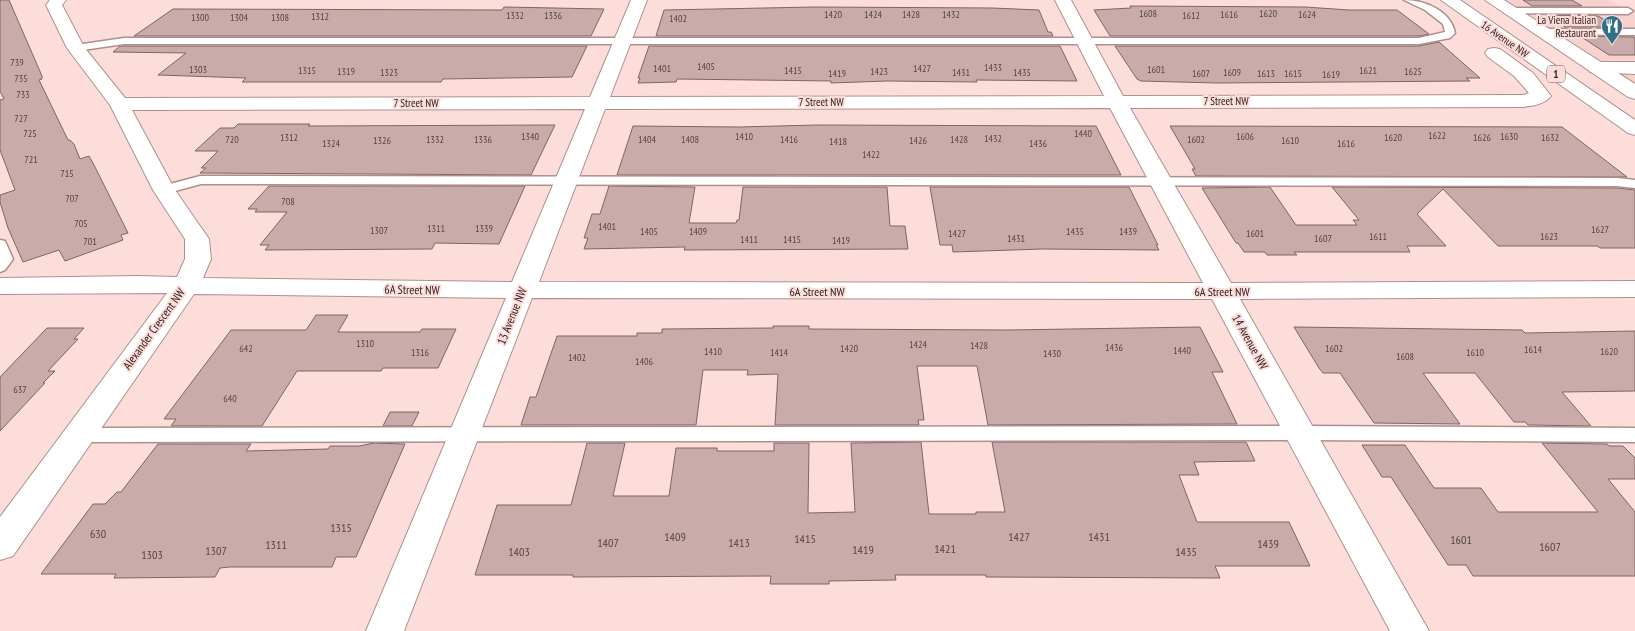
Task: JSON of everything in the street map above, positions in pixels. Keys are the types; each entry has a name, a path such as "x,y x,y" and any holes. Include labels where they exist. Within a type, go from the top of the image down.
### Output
{"main road":[{"name":"Alexander Crescent NW","path":"0,545 186,286 198,259 197,239 164,190 119,104 76,48 54,5 58,0"},
{"name":"13 Avenue NW","path":"384,631 639,0"},
{"name":"14 Avenue NW","path":"1063,0 1116,101 1410,631"},
{"name":"16 Avenue NW","path":"1449,0 1635,129"},
{"name":"16 Avenue NW","path":"1493,0 1635,93"},
{"name":"7 Street NW","path":"119,104 1524,101 1541,96 1535,86 1522,74 1494,53 1484,40 1476,19"},
{"path":"1597,68 1635,68"},
{"name":"6A Street NW","path":"0,286 137,284 522,292 1222,292 1635,288"}],"lane":[{"path":"76,48 124,41 1419,41 1446,36 1450,33 1448,23 1428,8 1409,0"},
{"path":"1609,0 1631,13"},
{"path":"1509,10 1631,13"},
{"path":"1542,32 1635,32"},
{"path":"164,190 200,180 1617,182 1635,184"},
{"path":"0,244 5,259 0,267"},
{"path":"78,435 1301,433 1635,436"}],"shaded area":[{"path":"1493,0 1609,0 1635,15 1635,93"}],"building":[{"path":"0,0 9,0 42,76 42,79 39,80 68,140 74,144 80,159 89,156 94,165 128,233 121,235 123,240 65,261 59,250 23,262 8,228 0,202 0,195 15,190 0,150 0,100 4,99 0,91"},
{"path":"1523,0 1572,0 1582,6 1532,6"},
{"path":"1130,6 1305,7 1349,10 1397,10 1429,34 1419,36 1110,36 1094,10 1131,8"},
{"path":"504,7 604,9 591,36 134,36 173,9 502,10"},
{"path":"815,7 1039,10 1048,32 1051,32 1053,36 656,36 664,10"},
{"path":"1546,15 1598,16 1617,27 1565,27"},
{"path":"1580,36 1633,37 1635,38 1635,55 1609,55"},
{"path":"1439,42 1480,78 1466,78 1470,81 1217,83 1141,81 1137,79 1115,46 1419,46"},
{"path":"120,46 587,46 572,77 443,79 441,82 242,82 246,78 158,75 186,53 113,52"},
{"path":"649,46 1060,46 1077,81 976,80 977,82 887,81 831,83 831,81 677,79 676,82 638,83"},
{"path":"238,124 310,124 308,126 555,125 531,175 200,173 206,168 201,168 218,151 195,151 220,128 234,128"},
{"path":"817,125 1096,126 1121,175 617,175 633,126 739,127"},
{"path":"1170,126 1562,127 1627,177 1196,176 1192,169 1195,169"},
{"path":"269,186 525,186 499,244 435,243 432,249 265,250 269,245 260,245 287,212 255,212 257,209 248,209"},
{"path":"609,186 695,187 689,223 736,223 739,220 743,187 887,187 890,226 905,226 908,249 684,250 685,247 584,249 588,238 584,238 592,214 600,214"},
{"path":"930,187 1129,187 1159,250 1043,249 953,252 952,245 940,245"},
{"path":"1270,187 1296,225 1357,225 1353,220 1359,220 1332,187 1617,188 1635,190 1635,248 1498,246 1443,189 1417,214 1446,246 1407,246 1410,252 1294,252 1297,255 1267,255 1265,252 1244,252 1236,243 1202,188"},
{"path":"316,315 348,315 338,332 420,332 422,329 456,329 438,368 383,368 381,371 297,371 262,426 171,426 176,419 164,419 231,330 306,330"},
{"path":"773,326 809,326 809,329 1007,330 1200,327 1223,372 1212,372 1237,424 988,425 977,366 917,366 924,420 918,420 919,425 775,425 778,374 747,375 748,370 703,370 696,425 521,425 530,397 536,397 557,336 637,336 637,333 662,333 662,329 773,328"},
{"path":"1294,327 1522,330 1525,333 1635,331 1635,391 1562,392 1591,426 1528,425 1525,422 1514,422 1475,373 1423,373 1460,424 1374,423 1340,373 1323,373"},
{"path":"47,328 84,328 74,339 78,339 48,371 55,371 0,431 0,377"},
{"path":"390,412 419,412 412,426 383,426"},
{"path":"921,442 929,514 976,514 976,512 1005,512 992,442 1246,442 1255,461 1194,462 1199,475 1179,475 1197,522 1289,522 1310,566 1215,566 1220,578 895,575 896,580 829,581 829,584 770,584 771,576 573,577 573,575 475,575 497,505 571,505 587,443 625,443 613,496 669,496 676,448 717,448 717,451 774,451 774,443 809,443 808,513 855,512 851,443"},
{"path":"374,443 405,444 356,557 336,557 332,567 230,567 220,568 215,577 114,578 116,574 41,574 93,504 105,504 117,492 121,492 158,444 251,444 246,451 328,449 330,446 359,446"},
{"path":"1542,443 1623,446 1635,458 1635,479 1608,479 1635,512 1635,576 1473,576 1466,565 1448,565 1391,477 1382,477 1362,445 1405,445 1434,488 1481,488 1498,512 1598,512"}],"place":[{"name":"La Viena Italian Restaurant","path":"1612,45"}]}
